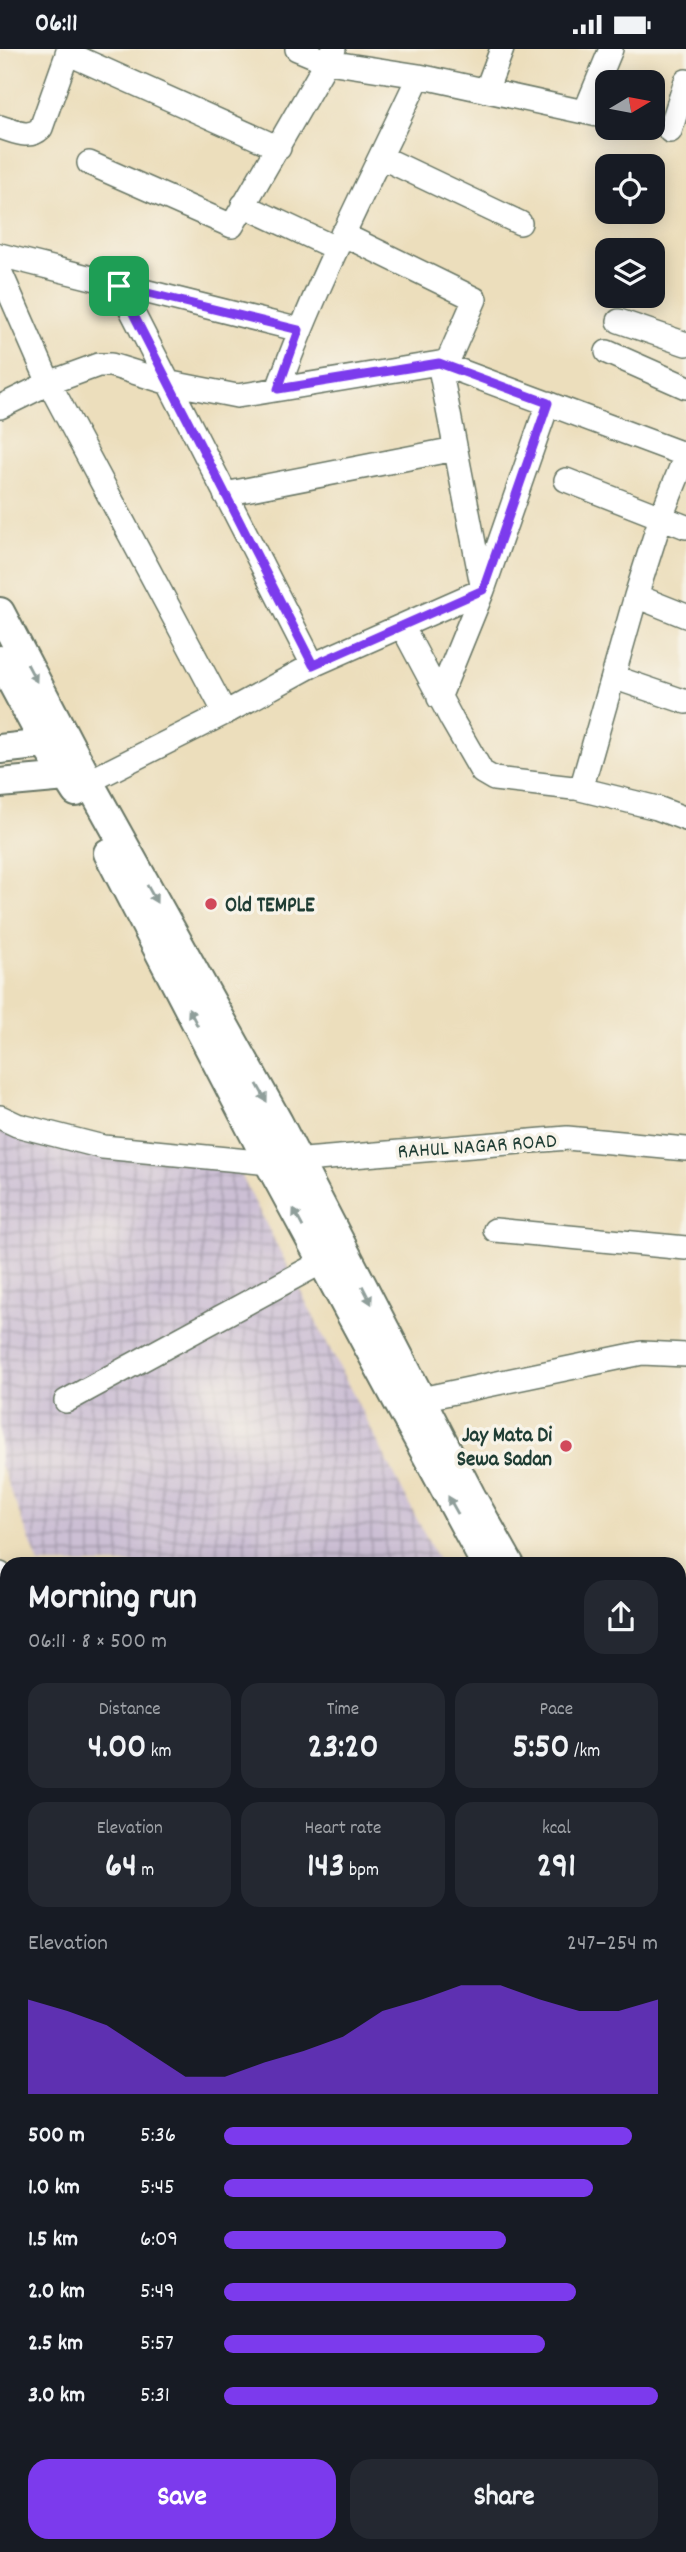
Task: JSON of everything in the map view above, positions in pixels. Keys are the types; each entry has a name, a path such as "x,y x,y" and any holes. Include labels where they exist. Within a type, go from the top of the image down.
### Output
{"main road":[{"path":"0,612 76,783 269,1163 482,1557"},
{"path":"0,660 46,744 76,783 278,1122 506,1557"},
{"path":"0,749 46,744"},
{"path":"0,783 76,783"}],"street":[{"path":"297,49 595,114"},
{"path":"486,91 502,49"},
{"path":"606,70 611,49"},
{"path":"0,127 27,135 33,135 41,128 68,51 279,148"},
{"path":"89,163 232,226 331,55"},
{"path":"278,389 299,330 339,241 419,76"},
{"path":"670,130 686,81"},
{"path":"382,157 520,223"},
{"path":"243,205 339,241 475,299 442,364 455,449 483,590"},
{"path":"0,255 299,330"},
{"path":"0,271 49,383 225,713"},
{"path":"119,286 313,665"},
{"path":"619,321 686,344"},
{"path":"607,352 686,387"},
{"path":"0,407 85,369 111,365 166,382 237,396 442,364 686,455 661,517 636,596 584,783 576,788"},
{"path":"439,698 483,590 548,403"},
{"path":"225,494 455,449"},
{"path":"566,480 686,527"},
{"path":"76,783 225,713 313,665 483,590"},
{"path":"636,596 686,616"},
{"path":"402,626 439,698 479,768 486,775 494,779 576,788 657,807 686,819"},
{"path":"613,677 686,702"},
{"name":"RAHUL NAGAR ROAD","path":"0,1117 17,1125 103,1147 269,1163 568,1138 686,1149"},
{"path":"495,1230 686,1248"},
{"path":"66,1401 322,1262"},
{"path":"421,1399 642,1353 686,1355"}],"shaded area":[{"path":"0,1124 238,1169 436,1557 36,1557 0,1464"}],"place":[{"name":"Old TEMPLE","path":"211,904"},
{"name":"Jay Mata Di Sewa Sadan","path":"566,1446"}],"route":[{"path":"119,286 299,330 278,389 439,363 548,403 483,590 313,665 119,286"}]}
